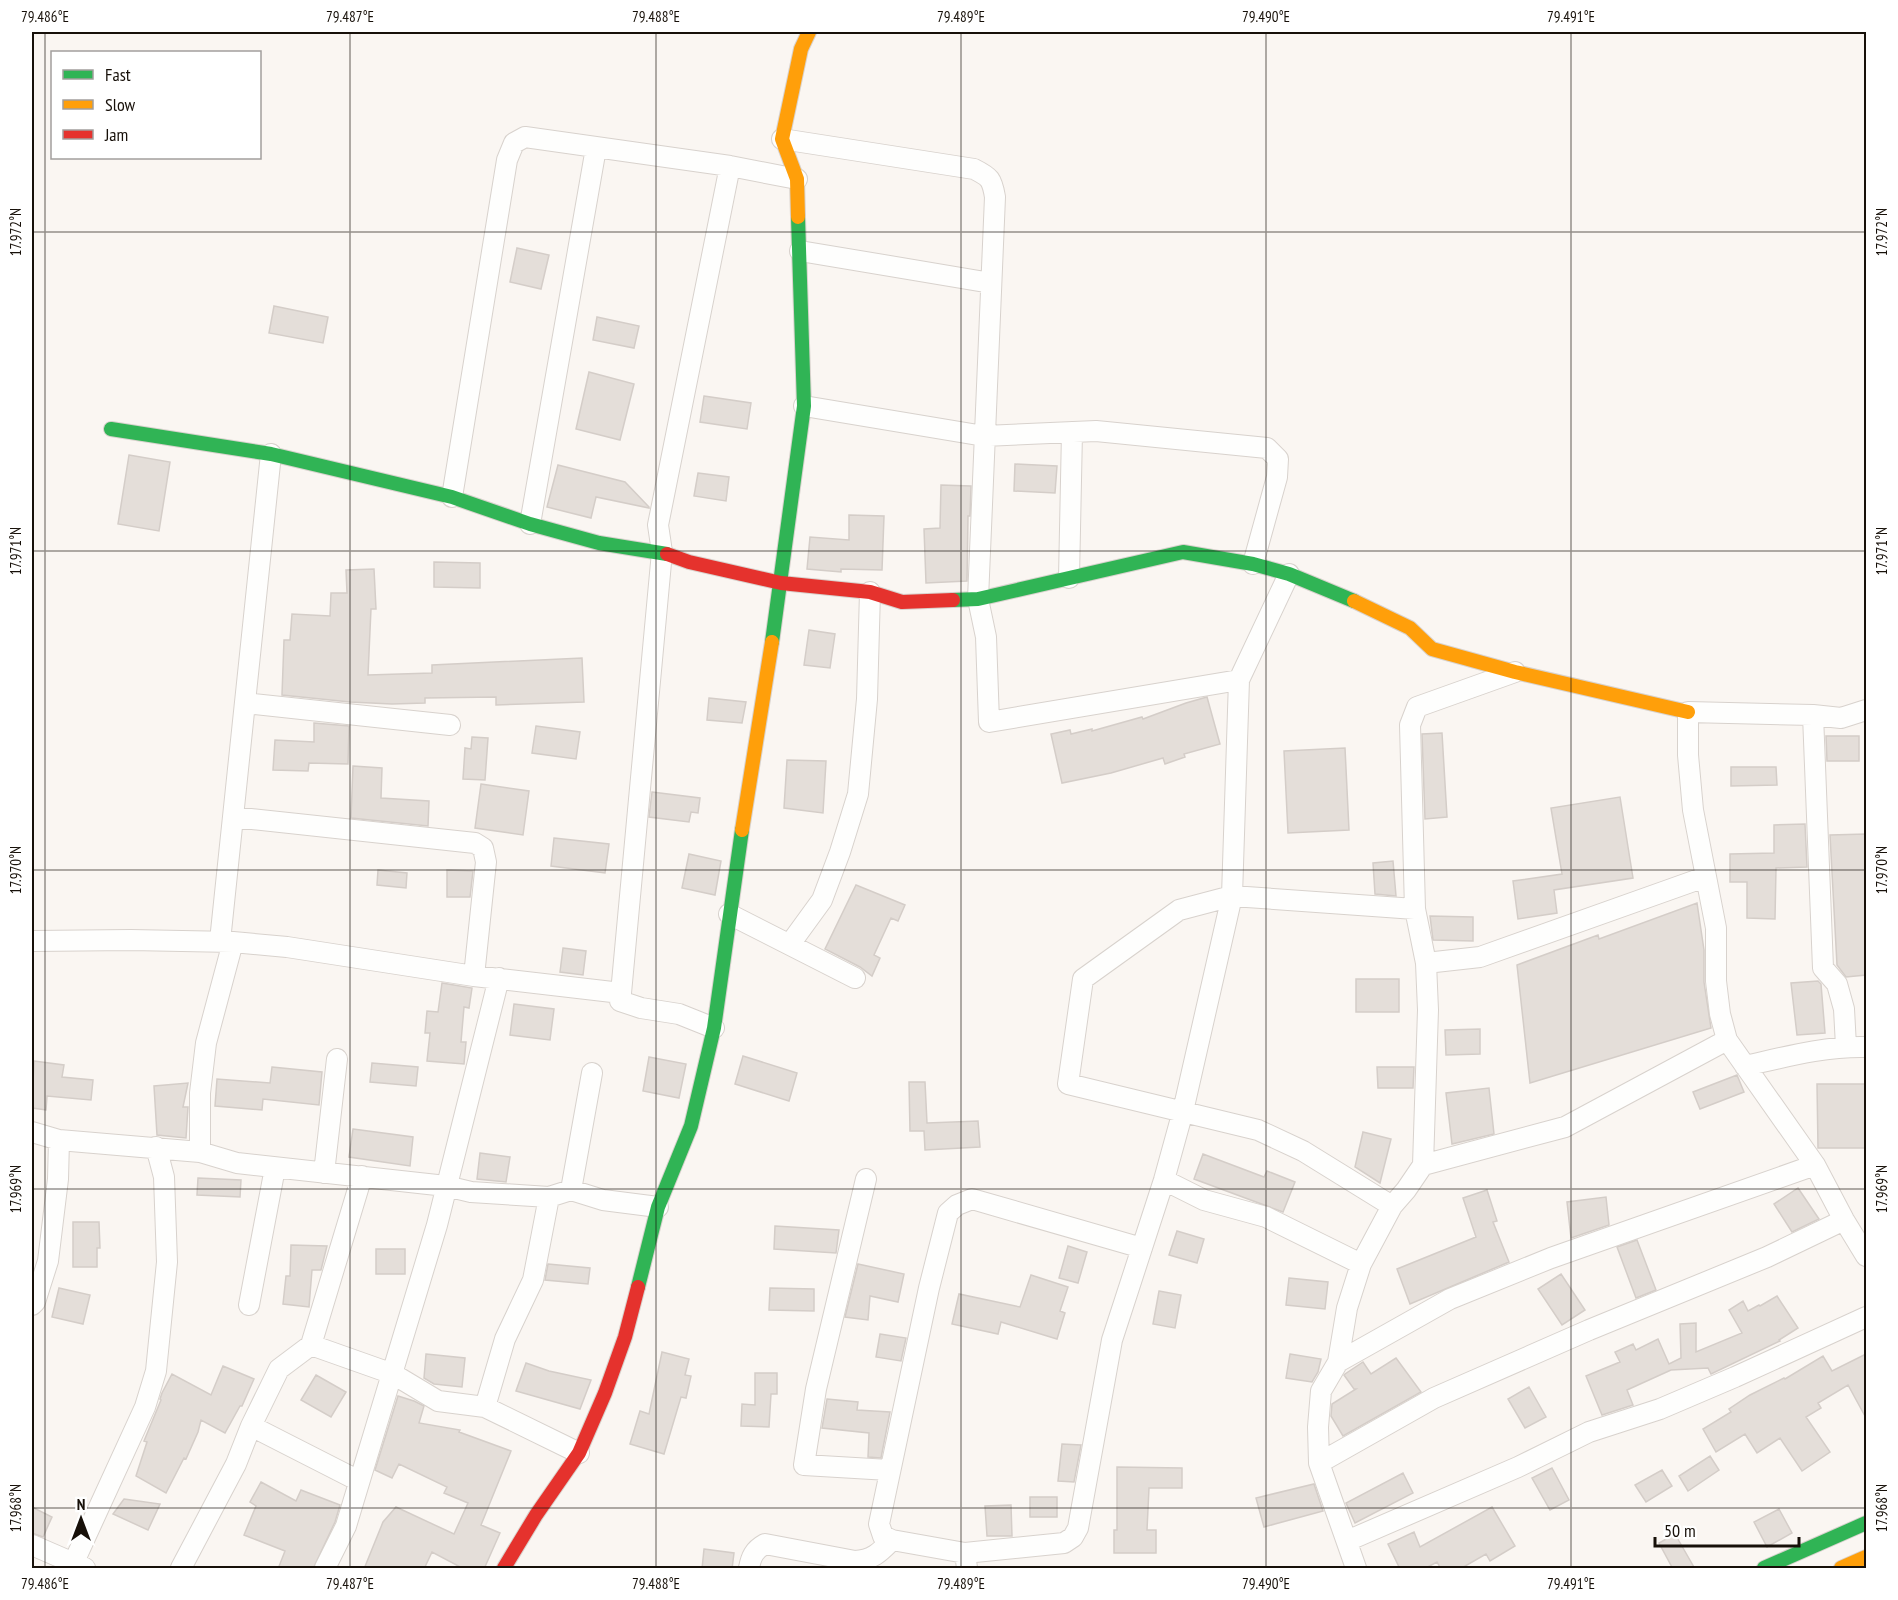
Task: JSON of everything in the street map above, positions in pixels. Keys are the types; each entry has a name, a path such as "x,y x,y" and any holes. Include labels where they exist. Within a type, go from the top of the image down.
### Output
{"street":[{"path":"504,1569 536,1515 579,1453 604,1393 625,1337 658,1207 691,1126 714,1028 729,914 781,583 804,406 797,178 782,139 801,49 809,32"},
{"path":"452,497 507,160 514,142 525,137 730,166 797,178"},
{"path":"782,139 974,169 988,176 993,183 995,197 978,599 986,636 989,722 1239,680"},
{"path":"530,524 596,148"},
{"path":"714,1028 679,1014 641,1008 620,1001 662,552 658,525 730,166"},
{"path":"800,251 991,283"},
{"path":"804,406 984,436 1096,431 1267,448 1278,459 1277,477 1253,564"},
{"path":"111,429 271,454 452,497 530,524 599,543 662,552 689,562 781,583 870,592 902,602 978,599 1183,552 1253,564 1289,574 1410,628 1432,649 1515,672 1688,712 1814,715 1841,718 1866,710"},
{"path":"1069,578 1071,432"},
{"path":"200,1152 200,1093 206,1043 227,942 233,817 271,454"},
{"path":"1142,1248 972,1199 957,1204 948,1213 889,1470 879,1524 883,1536 966,1561 1064,1543 1073,1537 1078,1528 1112,1340 1142,1248 1164,1180 1183,1111 1232,896 1239,680 1289,574"},
{"path":"790,944 822,900 858,794 867,699 870,592"},
{"path":"1356,1569 1319,1463 1318,1427 1321,1391 1338,1362 1347,1308 1361,1264 1392,1206 1423,1165 1428,1010 1426,963 1415,909 1410,726 1417,707 1515,672"},
{"path":"245,703 450,725"},
{"path":"1688,712 1688,754 1693,810 1716,928 1716,981 1720,1014 1727,1040 1815,1165 1866,1256"},
{"path":"1814,715 1823,968 1837,984 1844,1009 1846,1046"},
{"path":"233,817 475,843 483,848 486,862 474,975"},
{"path":"1426,963 1480,957 1706,877"},
{"path":"1392,1206 1303,1151 1258,1130 1068,1084 1083,979 1179,910 1232,896 1415,909"},
{"path":"729,914 855,978"},
{"path":"32,941 227,942 286,947 474,975 621,993"},
{"path":"325,1569 346,1526 437,1225 499,978"},
{"path":"1423,1165 1565,1127 1727,1040"},
{"path":"1745,1066 1846,1046 1866,1047"},
{"path":"324,1173 337,1059"},
{"path":"571,1190 592,1073"},
{"path":"32,1132 59,1140 200,1152 237,1163 446,1186 471,1192 549,1197 571,1190 603,1200 658,1207"},
{"path":"32,1305 48,1261 58,1179 59,1140"},
{"path":"32,1545 79,1566 145,1407 156,1371 166,1262 164,1177 156,1147"},
{"path":"1338,1362 1450,1299 1551,1258 1815,1165"},
{"path":"249,1305 275,1168"},
{"path":"181,1569 236,1464 251,1426 279,1369 311,1345 362,1176"},
{"path":"866,1179 816,1389 804,1465 889,1470"},
{"path":"1164,1180 1204,1200 1266,1217 1361,1264"},
{"path":"485,1407 505,1339 533,1280 549,1197"},
{"path":"1319,1463 1434,1398 1589,1330 1767,1257 1844,1220"},
{"path":"1347,1541 1518,1467 1589,1432 1660,1409 1866,1317"},
{"path":"311,1345 393,1374 438,1401 485,1407 579,1453"},
{"path":"251,1426 359,1481"},
{"path":"1764,1569 1866,1523"},
{"path":"748,1569 756,1549 765,1544 855,1561 869,1560 892,1540"},
{"path":"1841,1569 1866,1557"}],"building":[{"path":"517,248 549,255 541,289 510,282"},
{"path":"274,306 328,317 323,343 269,333"},
{"path":"597,317 639,326 634,348 593,340"},
{"path":"589,372 634,384 620,440 576,429"},
{"path":"704,396 751,403 747,429 700,422"},
{"path":"129,455 170,462 159,531 118,524"},
{"path":"1015,464 1057,466 1055,493 1014,491"},
{"path":"558,465 625,482 649,508 596,497 591,518 547,507"},
{"path":"698,473 729,477 726,501 694,496"},
{"path":"941,485 971,486 967,581 926,583 924,529 940,528"},
{"path":"849,515 884,516 882,570 841,569 841,572 807,569 810,537 849,540"},
{"path":"434,562 480,563 480,588 434,587"},
{"path":"374,569 376,609 371,609 368,675 432,673 432,665 582,658 584,702 496,705 496,697 425,698 425,703 392,704 282,695 284,640 290,640 292,614 330,616 331,593 347,593 346,570"},
{"path":"809,630 835,634 830,668 804,665"},
{"path":"1207,697 1220,744 1184,754 1185,757 1165,764 1163,758 1111,773 1062,783 1051,734 1070,730 1071,734 1092,729 1092,731 1142,717 1143,719"},
{"path":"709,698 746,702 742,723 707,720"},
{"path":"314,723 349,726 348,764 309,763 308,771 273,770 275,740 314,742"},
{"path":"536,726 580,732 576,759 532,753"},
{"path":"1442,733 1447,817 1425,819 1422,734"},
{"path":"1826,736 1859,736 1859,761 1827,761"},
{"path":"472,737 488,738 485,780 463,779 465,748 471,749"},
{"path":"1345,748 1349,830 1288,833 1284,751"},
{"path":"787,760 826,761 823,813 784,808"},
{"path":"353,766 382,768 381,798 429,801 428,826 351,818"},
{"path":"1731,767 1776,767 1777,785 1731,786"},
{"path":"481,784 529,791 523,835 475,828"},
{"path":"652,792 700,798 698,813 691,812 689,822 649,817"},
{"path":"1620,797 1633,878 1554,890 1557,913 1518,919 1513,881 1562,874 1551,808"},
{"path":"1805,824 1807,867 1776,868 1775,919 1747,918 1747,882 1730,882 1730,854 1774,853 1774,825"},
{"path":"1866,834 1866,975 1846,977 1837,965 1830,835"},
{"path":"554,838 609,844 605,873 551,866"},
{"path":"689,854 721,861 715,895 682,888"},
{"path":"1393,861 1396,896 1375,894 1373,863"},
{"path":"378,870 407,873 406,888 377,885"},
{"path":"447,870 473,871 470,897 447,897"},
{"path":"856,885 905,905 898,921 891,918 874,955 880,958 872,976 860,967 825,949"},
{"path":"1697,903 1704,950 1704,982 1711,1028 1530,1083 1517,965 1598,935 1599,939"},
{"path":"1430,916 1473,917 1473,941 1433,940"},
{"path":"563,948 586,951 583,975 560,972"},
{"path":"1356,979 1399,979 1399,1012 1356,1012"},
{"path":"1818,981 1821,984 1825,1033 1797,1035 1791,983"},
{"path":"442,983 472,988 469,1008 464,1007 461,1042 466,1042 464,1064 427,1061 430,1033 425,1033 427,1011 438,1012"},
{"path":"514,1004 554,1009 550,1040 510,1035"},
{"path":"1480,1029 1480,1054 1446,1055 1445,1030"},
{"path":"743,1056 797,1073 789,1101 735,1084"},
{"path":"649,1057 686,1064 679,1098 643,1091"},
{"path":"34,1061 64,1065 62,1077 93,1080 91,1100 47,1096 46,1110 32,1108"},
{"path":"372,1063 418,1067 416,1086 370,1082"},
{"path":"272,1067 322,1072 319,1105 263,1099 262,1110 215,1106 217,1079 270,1083"},
{"path":"1377,1067 1414,1067 1413,1088 1378,1088"},
{"path":"1737,1075 1744,1092 1700,1109 1693,1092"},
{"path":"909,1082 925,1082 927,1123 978,1121 980,1147 925,1150 924,1131 910,1131"},
{"path":"188,1083 183,1107 188,1107 186,1138 157,1135 154,1086"},
{"path":"1817,1084 1866,1084 1866,1148 1818,1148"},
{"path":"1489,1088 1494,1134 1452,1144 1446,1093"},
{"path":"353,1129 413,1137 410,1166 349,1157"},
{"path":"1363,1132 1391,1139 1380,1183 1355,1167"},
{"path":"480,1153 510,1157 506,1182 477,1179"},
{"path":"1203,1154 1264,1177 1267,1171 1295,1182 1283,1212 1194,1179"},
{"path":"198,1178 241,1180 240,1197 197,1195"},
{"path":"1798,1188 1819,1219 1792,1232 1774,1204"},
{"path":"1487,1190 1497,1221 1493,1222 1509,1262 1410,1304 1397,1269 1476,1237 1463,1198"},
{"path":"1606,1197 1609,1225 1571,1238 1567,1202"},
{"path":"73,1222 99,1222 100,1248 97,1248 97,1267 73,1267"},
{"path":"775,1226 839,1230 836,1253 774,1249"},
{"path":"1177,1231 1204,1239 1197,1263 1169,1255"},
{"path":"1637,1240 1656,1290 1636,1298 1617,1247"},
{"path":"291,1245 327,1246 321,1270 312,1270 309,1307 283,1304 286,1276 290,1276"},
{"path":"1068,1246 1087,1252 1078,1283 1059,1278"},
{"path":"376,1249 405,1249 405,1274 376,1274"},
{"path":"548,1264 590,1268 588,1284 545,1280"},
{"path":"858,1264 904,1274 898,1302 870,1296 868,1320 845,1317"},
{"path":"1561,1274 1585,1310 1562,1325 1538,1289"},
{"path":"1031,1275 1068,1287 1060,1311 1065,1313 1057,1339 1001,1322 998,1334 952,1324 959,1294 1020,1307"},
{"path":"1289,1278 1328,1282 1325,1309 1286,1305"},
{"path":"59,1288 90,1295 83,1324 52,1317"},
{"path":"770,1288 814,1289 814,1311 769,1310"},
{"path":"1159,1291 1181,1295 1175,1328 1153,1324"},
{"path":"1777,1296 1798,1328 1780,1341 1711,1374 1708,1368 1671,1370 1627,1390 1633,1405 1602,1415 1586,1376 1620,1362 1615,1352 1633,1344 1636,1350 1658,1339 1669,1364 1681,1358 1680,1324 1696,1323 1696,1352 1742,1333 1729,1310 1743,1301 1748,1311"},
{"path":"880,1334 906,1338 901,1361 876,1357"},
{"path":"662,1352 689,1359 685,1375 691,1376 686,1398 681,1397 664,1454 630,1444 640,1411 649,1414"},
{"path":"426,1354 465,1358 462,1387 434,1384 424,1378"},
{"path":"1290,1354 1321,1359 1318,1372 1312,1382 1286,1378"},
{"path":"1866,1354 1866,1418 1848,1385 1818,1403 1821,1408 1806,1417 1830,1452 1802,1471 1780,1438 1757,1453 1745,1434 1716,1452 1703,1429 1731,1412 1729,1409 1750,1395 1785,1379 1823,1356 1832,1371"},
{"path":"1396,1358 1421,1392 1343,1436 1331,1416 1332,1404 1356,1389 1344,1375 1363,1362 1371,1374"},
{"path":"526,1363 549,1371 591,1380 580,1409 516,1391"},
{"path":"223,1366 254,1379 242,1406 225,1433 201,1420 186,1459 184,1458 166,1493 136,1476 147,1442 144,1441 162,1393 172,1374 211,1395"},
{"path":"755,1373 777,1373 777,1394 771,1394 769,1427 741,1426 742,1404 755,1405"},
{"path":"316,1375 346,1392 331,1417 301,1400"},
{"path":"1529,1387 1546,1417 1525,1428 1508,1399"},
{"path":"398,1396 424,1406 419,1423 460,1430 459,1432 511,1451 481,1525 500,1533 484,1569 464,1569 432,1552 424,1569 364,1569 383,1522 396,1507 454,1534 468,1503 444,1493 447,1487 399,1464 392,1478 375,1470"},
{"path":"827,1399 858,1402 857,1410 890,1412 881,1458 868,1457 869,1433 822,1428"},
{"path":"1062,1444 1081,1445 1074,1482 1058,1481"},
{"path":"1710,1456 1719,1470 1688,1491 1679,1476"},
{"path":"1117,1467 1182,1468 1182,1488 1149,1488 1147,1530 1156,1530 1156,1553 1114,1553 1114,1530 1117,1530"},
{"path":"1552,1468 1569,1500 1550,1510 1532,1478"},
{"path":"1662,1470 1672,1486 1646,1502 1635,1485"},
{"path":"1403,1473 1413,1493 1355,1523 1346,1503"},
{"path":"261,1482 296,1501 301,1490 340,1505 335,1522 313,1569 278,1569 285,1551 244,1535 256,1506 250,1502"},
{"path":"1314,1484 1323,1511 1264,1527 1256,1498"},
{"path":"1030,1497 1057,1497 1057,1517 1030,1517"},
{"path":"124,1499 160,1504 148,1530 113,1514"},
{"path":"1011,1505 1012,1536 987,1536 985,1506"},
{"path":"32,1507 52,1517 43,1537 32,1533"},
{"path":"1492,1507 1515,1546 1490,1561 1486,1554 1460,1569 1441,1569 1437,1562 1424,1569 1400,1569 1388,1544 1414,1532 1420,1547"},
{"path":"1779,1509 1792,1533 1767,1547 1754,1522"},
{"path":"1675,1534 1695,1569 1673,1569 1659,1543"},
{"path":"704,1549 734,1553 732,1569 702,1569"}],"traffic: fast":[{"path":"772,642 804,406 798,217"},
{"path":"111,429 271,454 452,497 530,524 599,543 667,554"},
{"path":"953,600 978,599 1183,552 1253,564 1289,574 1354,601"},
{"path":"638,1287 658,1207 691,1126 714,1028 742,830"},
{"path":"1764,1568 1866,1523"}],"traffic: slow":[{"path":"798,217 797,179 782,139 801,49 809,32"},
{"path":"1354,601 1410,628 1432,649 1515,672 1688,712"},
{"path":"742,830 772,642"},
{"path":"1841,1568 1866,1557"}],"traffic: jam":[{"path":"667,554 689,562 781,583 870,592 902,602 953,600"},
{"path":"504,1568 536,1515 579,1453 605,1393 625,1337 638,1287"}]}
